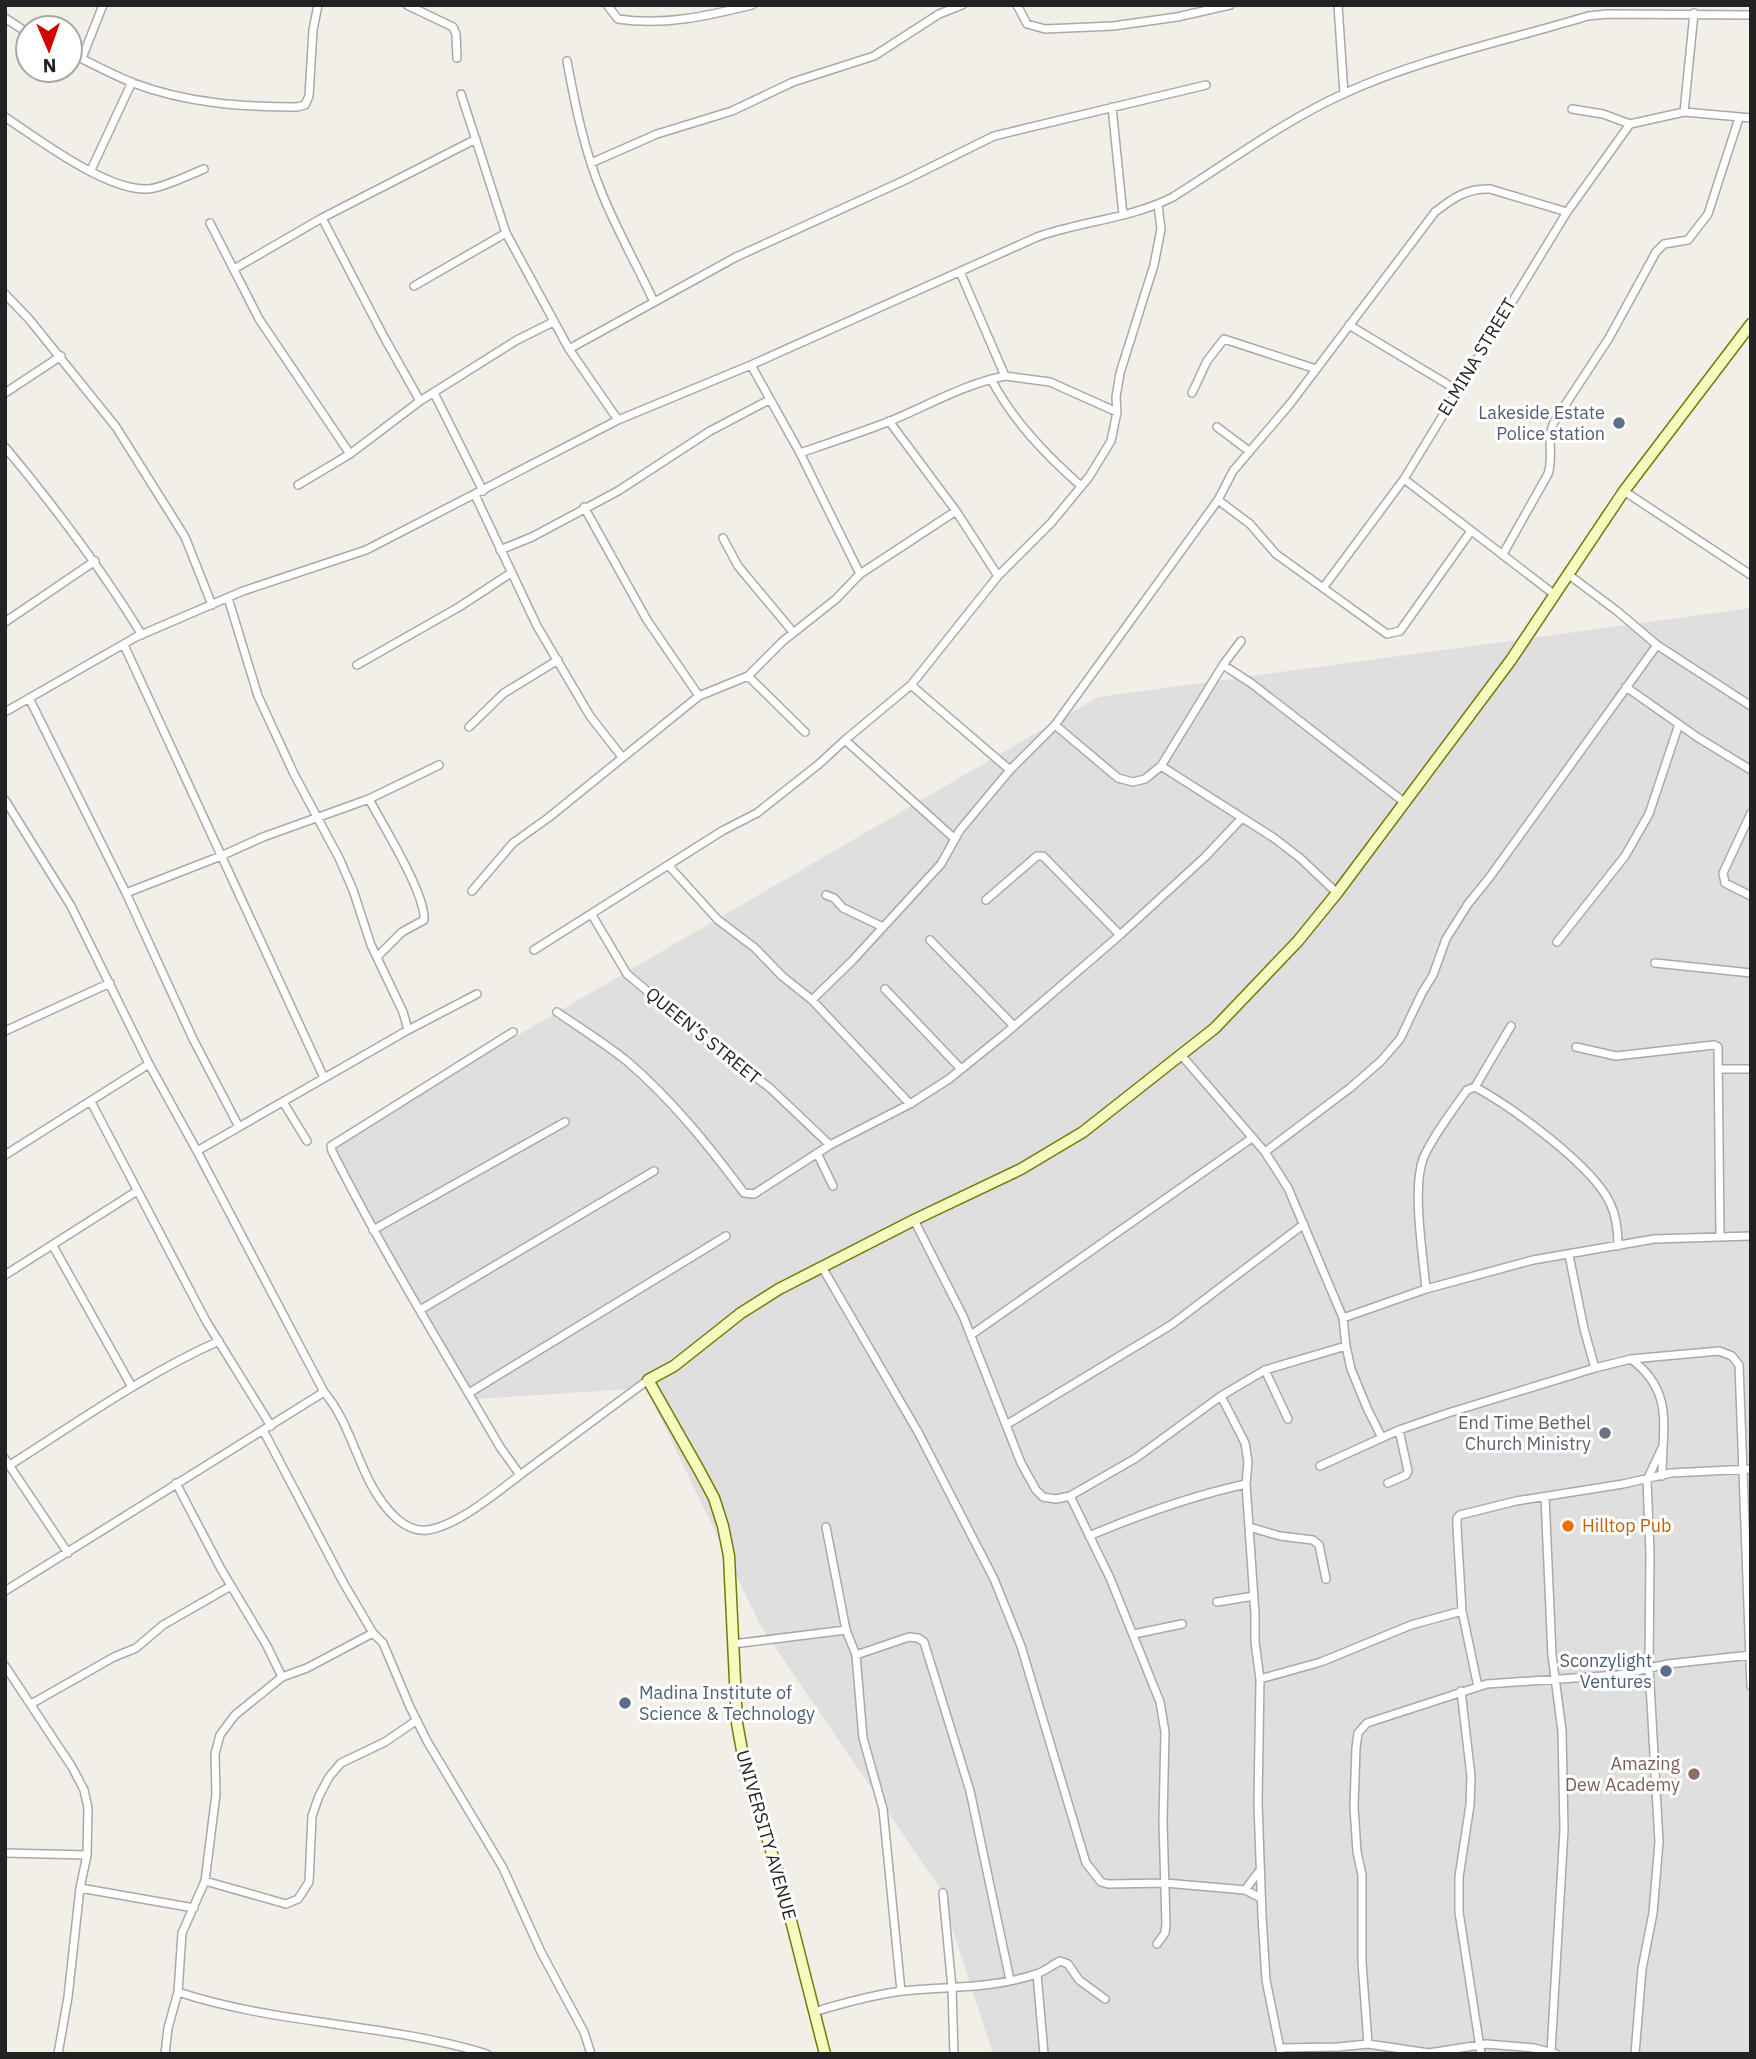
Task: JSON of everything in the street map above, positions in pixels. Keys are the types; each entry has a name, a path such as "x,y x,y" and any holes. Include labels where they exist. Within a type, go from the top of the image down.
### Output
{"street":[{"path":"84,53 103,5"},
{"path":"84,59 153,90 218,104 297,107 305,104 310,96 313,30 318,5"},
{"path":"407,5 453,27 457,58"},
{"path":"607,5 618,19 634,22 689,20 752,5"},
{"path":"592,163 657,134 732,110 793,82 874,56 939,13 962,5"},
{"path":"1017,5 1023,21 1045,29 1144,23 1230,5"},
{"path":"1338,5 1344,94"},
{"path":"5,712 142,635 228,598 366,550 618,421 1064,227 1158,205 1294,119 1344,94 1443,57 1588,16 1608,13 1751,15"},
{"path":"1684,112 1694,13"},
{"path":"566,61 578,119 592,163 611,214 654,302"},
{"path":"91,170 132,82"},
{"path":"569,349 736,257 903,181 993,135 1206,85"},
{"path":"461,94 506,233 569,349 618,421"},
{"path":"1112,107 1122,215"},
{"path":"1572,109 1603,114 1630,124 1684,112 1751,118"},
{"path":"5,117 61,155 120,186 149,189 204,169"},
{"path":"1503,554 1548,474 1551,429 1554,422 1614,330 1656,252 1664,244 1688,240 1708,214 1740,118"},
{"name":"ELMINA STREET","path":"1323,588 1404,479 1567,212 1630,124"},
{"path":"234,269 321,218 476,139"},
{"path":"812,1000 941,864 955,839 1010,770 1055,725 1218,500 1233,471 1290,404 1435,212 1464,192 1490,189 1567,212"},
{"path":"534,950 722,831 757,813 819,764 911,685 998,576 1051,523 1103,457 1111,441 1117,412 1116,397 1120,373 1154,265 1161,229 1158,205"},
{"path":"321,218 420,401"},
{"path":"210,223 259,319 350,454"},
{"path":"414,286 506,233"},
{"path":"960,272 1005,376"},
{"path":"5,294 61,356 116,427 185,537 212,605"},
{"path":"298,485 350,454 420,401 517,340 553,322"},
{"path":"5,800 71,906 149,1065 324,1392 342,1420 380,1497 397,1519 414,1529 429,1530 485,1502 648,1380 674,1366 741,1313 779,1289 1021,1169 1083,1132 1182,1056 1240,1003 1298,941 1337,893 1497,681 1624,491 1751,324"},
{"path":"1349,325 1457,390"},
{"path":"1192,393 1207,361 1224,339 1316,369"},
{"path":"5,393 61,356"},
{"path":"751,365 800,453 860,574"},
{"path":"800,453 889,421 939,398 1005,376 1050,382 1117,412"},
{"path":"991,379 1016,421 1081,486"},
{"path":"434,393 511,573 590,716 622,757"},
{"path":"500,550 531,537 641,478 710,431 769,400"},
{"path":"889,421 956,511 998,576"},
{"path":"1217,427 1249,451"},
{"path":"5,447 56,508 95,561 142,635"},
{"path":"1404,479 1555,595"},
{"path":"1624,491 1749,571"},
{"path":"1218,500 1250,524 1276,554 1387,634 1400,631 1471,531"},
{"path":"584,507 647,620 699,696"},
{"path":"472,891 513,843 699,696 748,676 793,632 836,599 860,574 956,511"},
{"path":"723,538 738,566 793,632"},
{"path":"5,622 95,561"},
{"path":"357,665 459,607 511,573"},
{"path":"1569,575 1657,645 1751,706"},
{"path":"228,598 258,696 353,890 359,915 403,1012 408,1030"},
{"path":"1055,725 1118,778 1133,782 1145,779 1161,766 1223,665 1241,641"},
{"path":"124,645 324,1078"},
{"path":"1265,1152 1350,1088 1381,1061 1400,1039 1433,975 1446,939 1468,904 1657,645"},
{"path":"468,727 504,692 558,660"},
{"path":"1223,665 1404,802"},
{"path":"748,676 805,732"},
{"path":"911,685 1010,770"},
{"path":"1626,687 1751,770"},
{"path":"29,698 126,893 193,1039 239,1127"},
{"path":"1558,942 1625,856 1649,814 1679,724"},
{"path":"845,740 955,839"},
{"path":"126,893 263,837 369,799 439,765"},
{"path":"1161,766 1300,858 1337,893"},
{"path":"369,799 418,893 424,913 424,920 402,932 377,957"},
{"path":"1751,813 1723,873 1726,883 1751,896"},
{"path":"557,1012 626,1061 707,1143 744,1192 754,1194 830,1145 910,1104 961,1069 1120,935 1205,858 1242,818"},
{"path":"986,900 1037,856 1043,856 1120,935"},
{"path":"669,866 718,920 755,948 782,976 812,1000 910,1104"},
{"path":"827,895 843,908 883,927"},
{"name":"QUEEN’S STREET","path":"592,915 627,974 697,1033 770,1088 830,1145"},
{"path":"930,940 1014,1026"},
{"path":"1655,963 1751,973"},
{"path":"5,1031 110,983"},
{"path":"885,989 961,1069"},
{"path":"197,1151 408,1030 477,994"},
{"path":"1426,1289 1419,1199 1423,1158 1467,1090 1475,1087 1511,1026"},
{"path":"513,1032 331,1146 373,1230 500,1447 520,1475"},
{"path":"1576,1047 1616,1056 1714,1045 1718,1047 1720,1236"},
{"path":"1182,1056 1265,1152 1288,1188 1343,1318 1346,1346 1357,1382 1382,1438"},
{"path":"5,1155 149,1065"},
{"path":"1720,1069 1751,1069"},
{"path":"1475,1087 1574,1157 1609,1200 1618,1228 1618,1246"},
{"path":"91,1102 219,1341 271,1426"},
{"path":"283,1102 307,1141"},
{"path":"373,1230 565,1122"},
{"path":"971,1335 1252,1138"},
{"path":"817,1153 833,1186"},
{"path":"421,1310 654,1171"},
{"path":"5,1275 137,1191"},
{"path":"914,1220 971,1335 1021,1463 1043,1497 1056,1499 1070,1496 1136,1458 1221,1396 1265,1370 1346,1346"},
{"path":"1006,1425 1171,1325 1304,1224"},
{"path":"469,1392 726,1236"},
{"path":"1343,1318 1426,1289 1533,1260 1654,1239 1751,1236"},
{"path":"53,1246 132,1387"},
{"path":"1569,1255 1595,1368"},
{"path":"822,1267 918,1432 994,1579 1021,1646 1086,1863 1101,1882 1108,1884 1165,1883 1245,1890 1262,1898"},
{"path":"68,1553 8,1462 132,1387 219,1341"},
{"path":"1321,1466 1399,1430 1595,1368 1631,1359 1719,1351 1732,1356 1739,1365 1741,1428 1746,1469 1751,1686"},
{"path":"1631,1359 1653,1380 1661,1395 1664,1412 1662,1476"},
{"path":"1265,1370 1288,1419"},
{"name":"UNIVERSITY AVENUE","path":"648,1380 699,1470 721,1518 729,1556 741,1750 783,1889 825,2054"},
{"path":"5,1591 324,1392"},
{"path":"1221,1396 1245,1443 1248,1462 1246,1484 1255,1642 1260,1679 1258,1803 1266,1980 1281,2051 1368,2043 1382,2050 1429,2053 1534,2048 1554,2053 1564,1830 1562,1731 1554,1679 1545,1497"},
{"path":"1741,1428 1751,1427"},
{"path":"263,1430 343,1582 373,1633 383,1643 416,1720 455,1791 503,1868 541,1952 584,2032 591,2054"},
{"path":"1388,1483 1406,1475 1408,1471 1399,1430"},
{"path":"1635,2054 1642,1969 1653,1913 1658,1842 1649,1667 1650,1553 1647,1480 1662,1448"},
{"path":"1478,1687 1462,1611 1457,1518 1460,1515 1479,1509 1685,1472 1746,1469"},
{"path":"176,1483 282,1677"},
{"path":"1089,1536 1158,1508 1246,1484"},
{"path":"1070,1496 1110,1578 1160,1702 1165,1732 1165,1933 1157,1944"},
{"path":"825,1527 846,1630 856,1655 863,1738 883,1809 901,1991"},
{"path":"1249,1527 1280,1536 1313,1540 1319,1545 1326,1579"},
{"path":"31,1704 114,1657 136,1648 163,1625 231,1586"},
{"path":"1217,1602 1254,1596"},
{"path":"1260,1679 1321,1662 1411,1625 1462,1611"},
{"path":"1133,1634 1182,1624"},
{"path":"733,1644 846,1630"},
{"path":"165,2054 168,2028 178,1992 182,1933 205,1881 216,1794 215,1754 220,1735 235,1715 282,1677 307,1668 373,1633"},
{"path":"856,1655 909,1637 918,1637 924,1642 970,1791 1010,1980"},
{"path":"1368,2043 1362,1962 1364,1906 1354,1807 1358,1733 1367,1723 1478,1687 1618,1675 1649,1667 1750,1655"},
{"path":"5,1666 84,1790 88,1808 87,1855 80,1888 68,1997 58,2054"},
{"path":"1461,1691 1471,1776 1470,1805 1459,1877 1460,1912 1480,2050"},
{"path":"205,1881 286,1904 298,1899 309,1882 312,1816 329,1777 341,1763 385,1742 416,1720"},
{"path":"5,1853 87,1855"},
{"path":"1245,1890 1260,1870"},
{"path":"80,1888 194,1908"},
{"path":"943,1893 952,1988 954,2054"},
{"path":"814,2012 855,1999 901,1991 952,1988 1010,1980 1037,1974 1063,1961 1086,1987 1105,1999"},
{"path":"1037,1974 1045,2054"},
{"path":"178,1992 237,2009 383,2031 487,2054"}],"shaded area":[{"path":"1751,608 1751,2054 993,2054 939,1887 760,1625 646,1388 475,1399 328,1146 1098,697"}],"place":[{"name":"Lakeside Estate Police station","path":"1619,423"},
{"name":"End Time Bethel Church Ministry","path":"1605,1433"},
{"name":"Hilltop Pub","path":"1568,1526"},
{"name":"Sconzylight Ventures","path":"1666,1671"},
{"name":"Madina Institute of Science & Technology","path":"625,1703"},
{"name":"Amazing Dew Academy","path":"1694,1774"}]}
